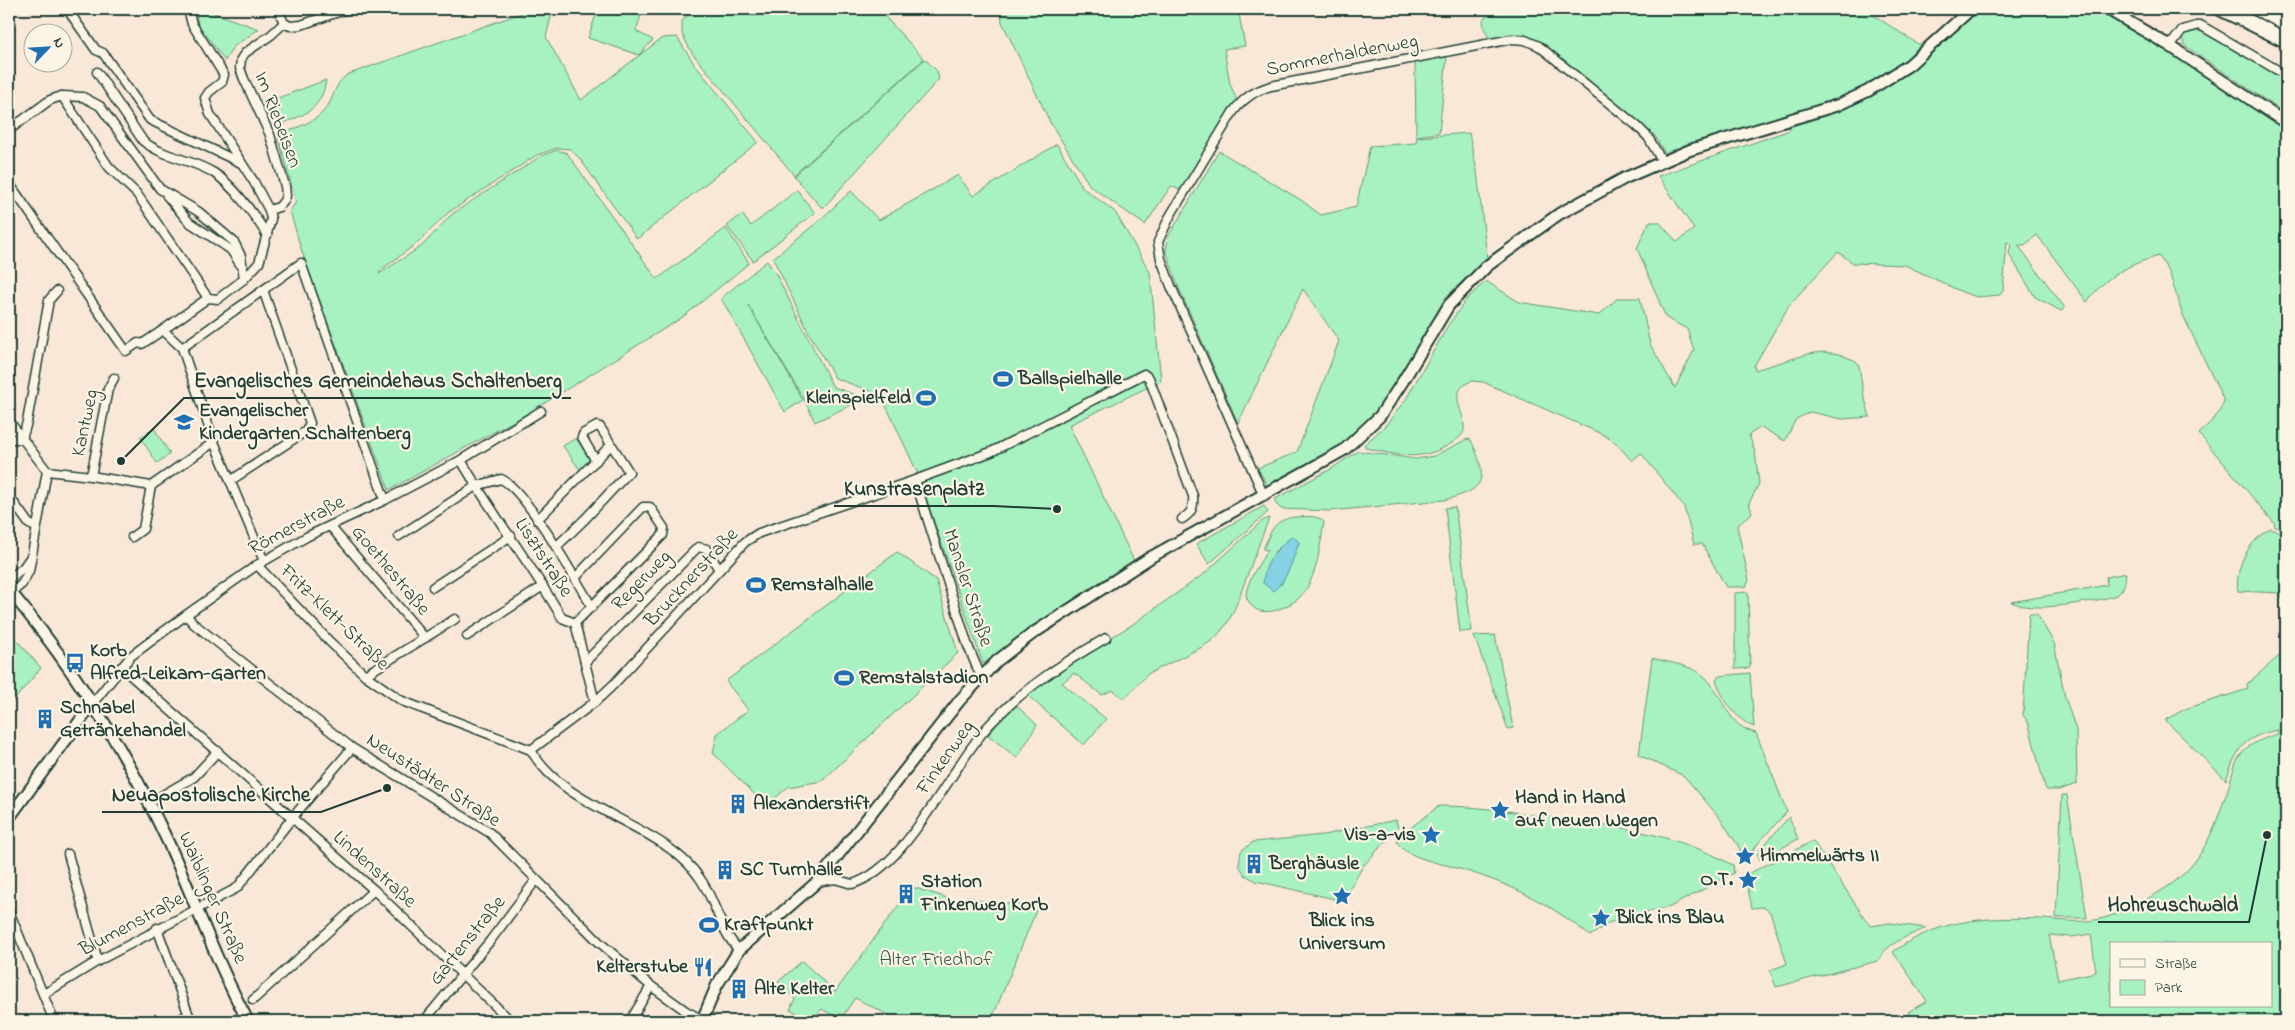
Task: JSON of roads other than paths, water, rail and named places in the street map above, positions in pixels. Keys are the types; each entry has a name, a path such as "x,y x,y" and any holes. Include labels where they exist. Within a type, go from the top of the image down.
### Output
{"highway":[{"path":"2222,9 2286,40"},
{"path":"2258,9 2286,23"}],"street":[{"path":"67,9 96,50 103,53 150,120 242,164"},
{"path":"9,183 126,351 138,343 142,344 208,298 218,299 244,279 259,264 271,219 269,210 210,114 205,98 209,92 222,82 224,74 192,24 188,9"},
{"path":"278,9 284,23 290,26 301,26 347,9"},
{"path":"703,1020 717,985 739,950 817,882 981,677 1014,647 1107,584 1151,557 1344,450 1380,416 1404,381 1449,305 1487,266 1559,214 1625,178 1662,161 1712,143 1838,105 1868,91 1909,65 1971,9"},
{"path":"2107,9 2170,46 2286,123"},
{"name":"Im Riebeisen","path":"269,210 279,208 284,202 286,196 285,186 270,135 240,68 241,59 245,52 271,35 284,23"},
{"path":"2170,46 2182,30 2200,25 2286,75"},
{"name":"Sommerhaldenweg","path":"1264,496 1171,286 1161,259 1158,242 1170,216 1233,112 1243,100 1256,91 1271,86 1512,39 1524,40 1539,46 1637,126 1648,136 1662,161"},
{"path":"97,72 143,141 153,150 213,172 232,191 267,235"},
{"path":"62,96 109,167 137,194 208,298"},
{"path":"9,130 50,100 62,96 83,97 100,106 160,189 189,222 231,250 242,268"},
{"path":"160,189 200,212 234,242 238,247 244,279"},
{"path":"163,330 182,348 301,263 385,500"},
{"path":"230,481 306,431 310,423 263,290"},
{"path":"22,440 28,422 49,300 57,291"},
{"name":"Fritz-Klett-Straße","path":"182,348 214,442 260,563 330,642 365,675 402,701 531,750 538,761 571,791 670,848 699,877 729,940 739,950"},
{"name":"Brucknerstraße","path":"531,750 595,702 631,667 745,542 759,533 991,452 1144,374 1149,378 1192,496 1194,505 1189,514 1182,519"},
{"name":"Kantweg","path":"91,476 108,389 114,378"},
{"name":"Römerstraße","path":"93,703 121,667 142,648 260,563 461,460 541,411"},
{"path":"9,421 48,471 151,486 214,442"},
{"path":"556,547 586,519 629,472 610,446 600,427 594,427 584,433 583,442 596,461"},
{"path":"9,439 22,440"},
{"path":"537,520 610,446"},
{"name":"Lisztstraße","path":"461,460 476,486 544,586 562,618 576,623 595,702"},
{"path":"10,592 26,578 48,471"},
{"path":"400,536 476,486 502,479 510,483 556,547 592,607"},
{"name":"Mansler Straße","path":"915,480 968,646 981,677"},
{"path":"132,537 143,529 151,486"},
{"path":"9,499 11,499 29,524 36,527"},
{"path":"575,578 644,507 650,507 664,528 664,535 576,623"},
{"name":"Goethestraße","path":"330,526 425,638"},
{"path":"432,587 510,536"},
{"name":"Regerweg","path":"586,661 698,547 706,550 719,570"},
{"path":"9,579 23,568 32,554"},
{"path":"467,636 544,586"},
{"name":"Waiblinger Straße","path":"10,592 69,668 93,703 149,803 248,1021"},
{"name":"Neustädter Straße","path":"186,615 194,624 352,748 490,833 599,942 651,986 686,1011 703,1020"},
{"path":"365,675 455,619"},
{"name":"Finkenweg","path":"817,882 835,878 852,884 875,874 939,798 973,743 992,722 1022,693 1059,666 1106,638"},
{"name":"Lindenstraße","path":"121,667 374,890 511,1021"},
{"path":"9,818 93,703"},
{"name":"Blumenstraße","path":"44,994 157,928 237,888 292,818 352,748"},
{"path":"149,803 194,777 218,751"},
{"path":"68,854 98,961"},
{"name":"Gartenstraße","path":"424,1021 490,941 536,880"},
{"path":"253,1000 374,890"},
{"path":"9,911 54,1021"},
{"path":"157,928 190,1018 175,1021"},
{"path":"630,1021 651,986"}],"water":[{"path":"1293,536 1299,542 1292,562 1283,581 1273,591 1263,583 1266,568 1272,556 1281,545"}],"place":[{"name":"Ballspielhalle","path":"1003,379"},
{"name":"Kleinspielfeld","path":"926,398"},
{"name":"Evangelischer Kindergarten Schaltenberg","path":"184,422"},
{"name":"Evangelisches Gemeindehaus Schaltenberg","path":"121,461"},
{"name":"Kunstrasenplatz","path":"1057,509"},
{"name":"Remstalhalle","path":"756,585"},
{"name":"Korb Alfred-Leikam-Garten","path":"75,663"},
{"name":"Remstalstadion","path":"844,678"},
{"name":"Schnabel Getränkehandel","path":"45,719"},
{"name":"Neuapostolische Kirche","path":"387,788"},
{"name":"Alexanderstift","path":"738,804"},
{"name":"Hand in Hand auf neuen Wegen","path":"1500,810"},
{"name":"Vis-a-vis","path":"1431,835"},
{"name":"Hohreuschwald","path":"2267,835"},
{"name":"Himmelwärts II","path":"1745,856"},
{"name":"Berghäusle","path":"1254,864"},
{"name":"SC Turnhalle","path":"725,870"},
{"name":"O.T.","path":"1748,880"},
{"name":"Station Finkenweg Korb","path":"906,894"},
{"name":"Blick ins Universum","path":"1342,896"},
{"name":"Blick ins Blau","path":"1601,918"},
{"name":"Kraftpunkt","path":"709,925"},
{"name":"Kelterstube","path":"703,967"},
{"name":"Alte Kelter","path":"739,989"}],"park label":[{"name":"Alter Friedhof","path":"936,960"}]}
